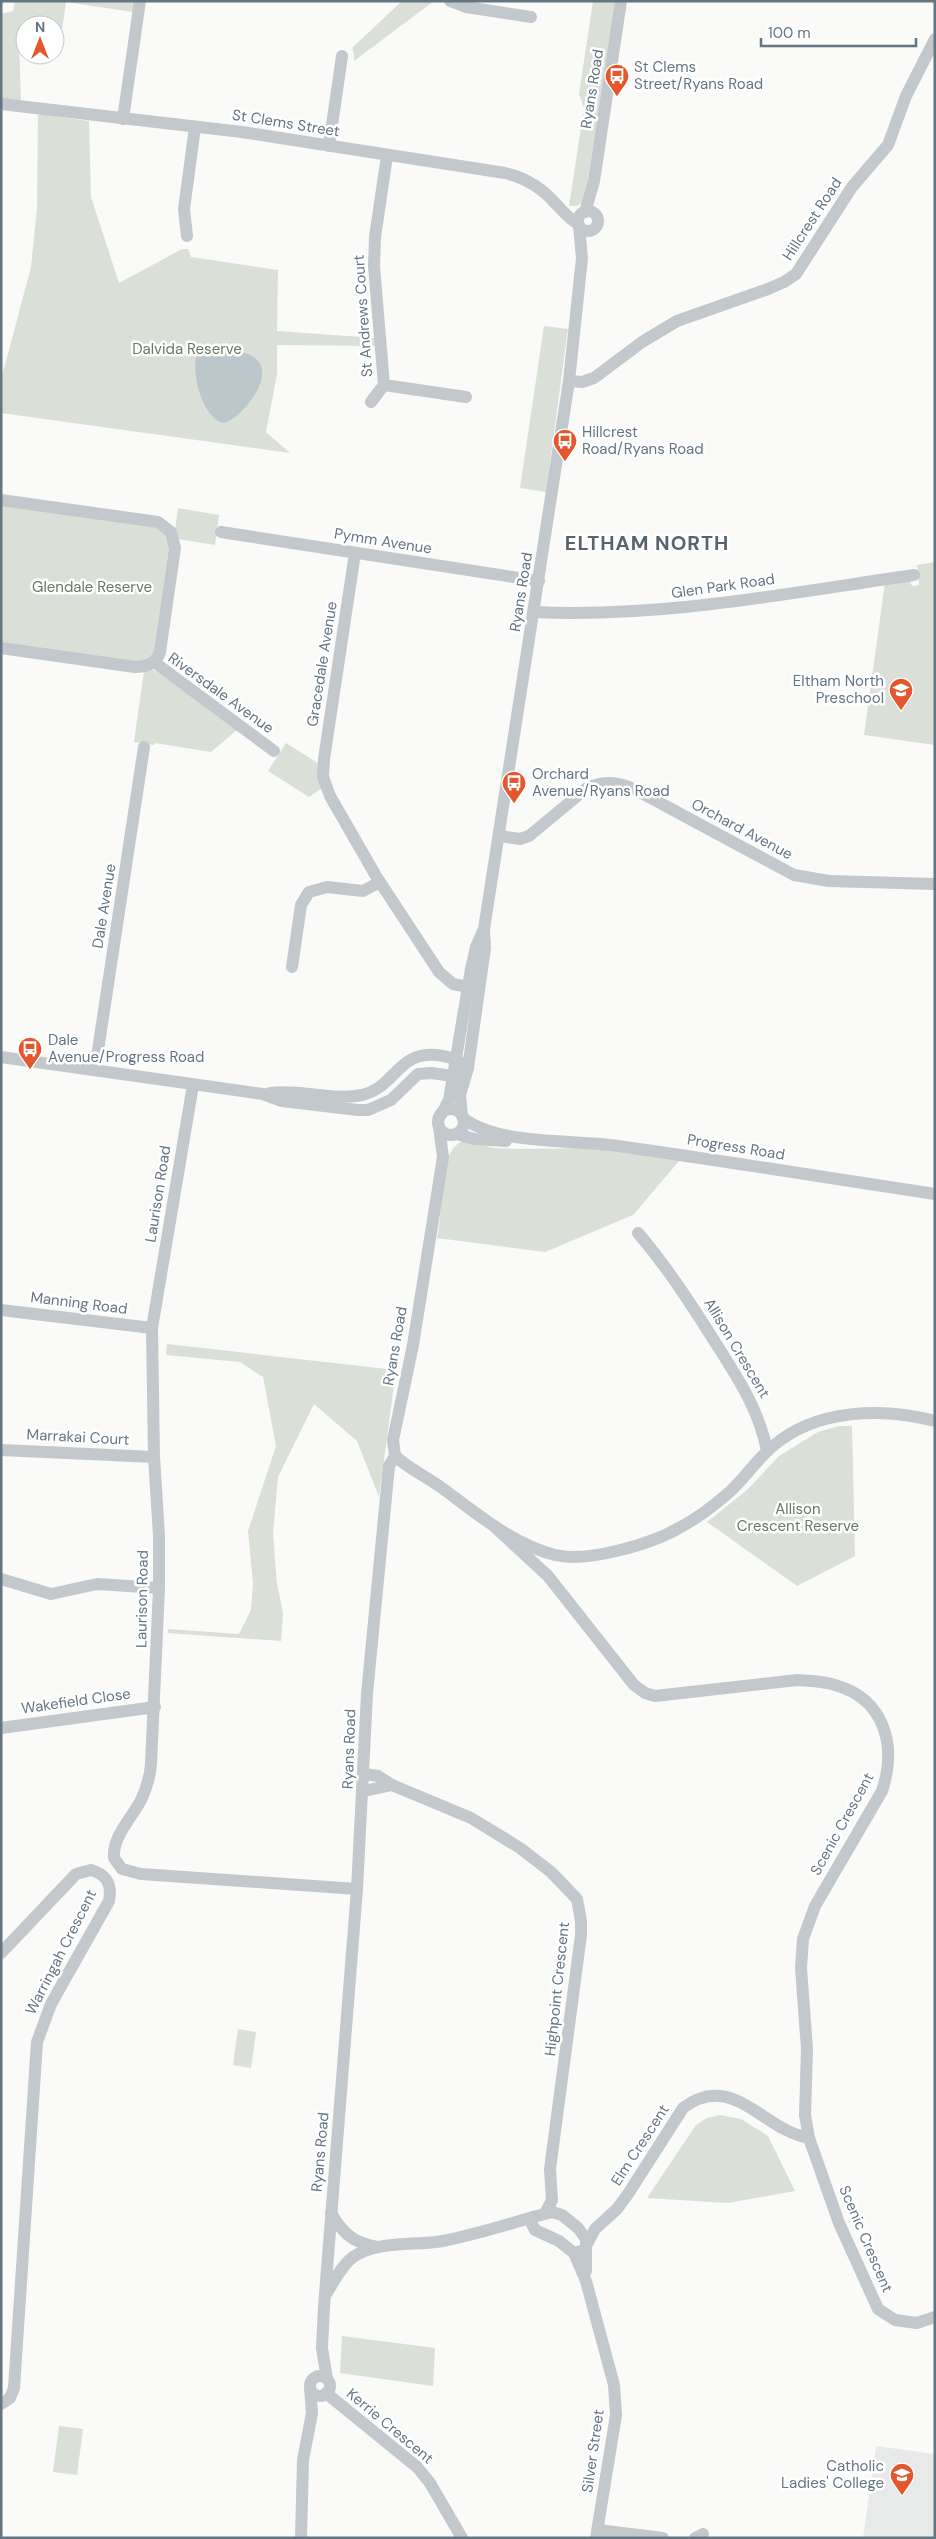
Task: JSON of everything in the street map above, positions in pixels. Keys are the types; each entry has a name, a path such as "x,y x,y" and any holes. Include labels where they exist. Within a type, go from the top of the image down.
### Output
{"street":[{"path":"123,119 140,1"},
{"path":"450,1 466,8 531,17"},
{"name":"Ryans Road","path":"327,2379 322,2348 325,2296 364,1791 367,1694 390,1466 395,1456 393,1440 413,1345 443,1157 440,1121 449,1100 456,1058 485,948 484,929 500,836 568,381 582,258 581,219 594,181 621,1"},
{"name":"Hillcrest Road","path":"568,381 582,382 594,378 642,342 677,321 768,289 796,274 848,192 888,145 906,96 935,39"},
{"path":"329,146 342,56"},
{"name":"St Clems Street","path":"1,104 195,127 329,146 514,176 531,183 557,204 581,219"},
{"path":"187,236 184,209 195,127"},
{"name":"St Andrews Court","path":"371,402 384,385 374,266 375,237 387,156"},
{"name":"Ryans Road","path":"582,258 596,222 594,181"},
{"path":"591,212 596,222 588,231 581,219 591,212"},
{"name":"St Andrews Court","path":"384,385 466,397"},
{"path":"1,500 152,521 163,524 171,532 175,542 174,555 160,652 154,662"},
{"name":"Pymm Avenue","path":"221,532 539,581"},
{"name":"Gracedale Avenue","path":"355,553 324,759 323,780 330,796 380,882"},
{"name":"Glen Park Road","path":"534,612 612,613 682,608 914,575"},
{"name":"Riversdale Avenue","path":"1,648 134,668 143,667 154,662 274,752"},
{"name":"Dale Avenue","path":"95,1070 144,747"},
{"name":"Orchard Avenue","path":"500,836 520,839 529,836 587,788 595,784 612,782 636,790 794,875 829,881 935,884"},
{"path":"292,967 301,905 309,892 321,887 363,891 380,882 439,972 453,984 473,988"},
{"name":"Ryans Road","path":"463,1117 460,1095 468,1068 473,988"},
{"path":"1,1057 263,1094 284,1092 362,1095 379,1088 402,1064 416,1056 432,1055 456,1058 468,1068 453,1076 431,1072 418,1074 398,1096 368,1110 347,1110 301,1104 277,1100 263,1094"},
{"name":"Laurison Road","path":"192,1085 152,1328 154,1457 160,1588 155,1707 148,1782 142,1799 115,1843 113,1850 114,1858 122,1869 141,1874 357,1889"},
{"path":"451,1110 458,1112 463,1117 463,1128 456,1134 448,1134 440,1121 451,1110"},
{"name":"Progress Road","path":"463,1117 482,1129 531,1139"},
{"name":"Ryans Road","path":"443,1157 456,1134"},
{"name":"Progress Road","path":"456,1134 464,1137 494,1141 531,1139 614,1145 935,1194"},
{"name":"Allison Crescent","path":"638,1233 690,1303 748,1394 762,1428 766,1451"},
{"name":"Manning Road","path":"1,1310 152,1328"},
{"path":"395,1456 406,1466 422,1473 496,1528 542,1550 564,1556 586,1556 625,1547 666,1534 702,1514 746,1476 766,1451 795,1431 829,1416 895,1415 935,1421"},
{"name":"Marrakai Court","path":"1,1450 154,1457"},
{"name":"Scenic Crescent","path":"496,1528 548,1576 634,1685 646,1693 655,1696 769,1682 815,1681 835,1685 850,1691 863,1700 882,1721 889,1752 888,1772 882,1790 815,1906 803,1939 801,1968 807,2049 805,2115 810,2138 839,2223 878,2310 895,2320 917,2323 935,2317"},
{"path":"1,1579 6,1578 51,1594 97,1584 160,1588"},
{"name":"Wakefield Close","path":"1,1728 155,1707"},
{"name":"Highpoint Crescent","path":"364,1774 378,1776 392,1785 471,1818 495,1831 551,1872 577,1899 582,1921 550,2169 552,2200 546,2212"},
{"path":"364,1791 392,1785"},
{"name":"Warringah Crescent","path":"1,1953 76,1874 91,1870 106,1878 110,1885 109,1901 50,2004 37,2042 14,2388 10,2398 1,2404"},
{"name":"Elm Crescent","path":"582,2248 595,2230 628,2194 682,2108 689,2103 716,2096 740,2100 788,2130 810,2138"},
{"name":"Highpoint Crescent","path":"550,2182 567,2219 583,2234 582,2248"},
{"path":"325,2296 347,2263 359,2254 378,2247 442,2241 491,2231 546,2212"},
{"name":"Elm Crescent","path":"546,2212 585,2224 611,2214"},
{"path":"331,2213 347,2236 361,2244 378,2247"},
{"path":"533,2217 531,2222 535,2230"},
{"path":"491,2231 535,2230 559,2241 582,2248"},
{"name":"Silver Street","path":"582,2248 586,2281 614,2385 616,2415 597,2534"},
{"name":"Ryans Road","path":"301,2538 303,2460 310,2427 312,2406 311,2384 322,2348"},
{"path":"321,2376 327,2379 330,2386 325,2394 314,2394 311,2384 321,2376"},
{"name":"Ryans Road","path":"310,2427 325,2394"},
{"name":"Kerrie Crescent","path":"325,2394 357,2417 417,2467 430,2483 462,2538"},
{"path":"597,2534 663,2538"}],"shaded area":[{"path":"202,351 235,351 248,354 257,360 261,367 262,376 254,396 240,413 225,423 217,420 205,406 197,384 195,363 197,355"},
{"name":"Catholic Ladies' College","path":"876,2446 935,2454 935,2538 863,2538"}],"green space":[{"path":"15,1 135,1 133,12 66,2 64,15 15,15 15,65 20,65 21,101 1,99 1,14 13,11"},
{"path":"402,1 434,1 354,61 352,48"},
{"path":"593,1 616,1 586,192 582,203 577,206 569,206 584,108 579,94"},
{"name":"Dalvida Reserve","path":"38,114 89,121 91,197 119,283 182,249 188,249 191,257 278,270 277,331 376,338 377,346 277,345 277,374 266,432 290,453 1,413 1,380 31,267 37,208"},
{"path":"544,326 568,329 546,492 520,488"},
{"name":"Glendale Reserve","path":"1,504 159,527 170,540 154,655 142,663 1,644"},
{"path":"178,508 219,515 215,545 178,539 175,530"},
{"path":"935,562 935,745 864,735 885,583 910,581 912,586 919,585 917,565"},
{"path":"152,670 238,729 211,752 155,743 154,745 134,742 144,671"},
{"path":"286,743 319,764 322,788 309,797 268,771"},
{"path":"464,1141 494,1148 590,1148 680,1160 633,1215 545,1252 437,1238 445,1169 449,1156 455,1146"},
{"path":"167,1344 396,1370 379,1497 357,1441 314,1404 278,1477 273,1533 277,1584 283,1613 281,1641 168,1633 168,1629 239,1634 251,1610 253,1583 248,1531 276,1446 263,1377 240,1362 166,1355"},
{"name":"Allison Crescent Reserve","path":"839,1426 852,1426 855,1556 797,1586 707,1522 747,1490 779,1456 818,1432"},
{"path":"238,2029 256,2032 251,2068 233,2065"},
{"path":"720,2115 741,2119 768,2136 795,2191 728,2203 647,2198 696,2125 707,2118"},
{"path":"342,2336 435,2348 433,2386 340,2373"},
{"path":"59,2426 83,2429 77,2475 53,2472"}],"place":[{"name":"St Clems Street/Ryans Road","path":"617,97"},
{"name":"Hillcrest Road/Ryans Road","path":"565,462"},
{"name":"Eltham North Preschool","path":"901,711"},
{"name":"Orchard Avenue/Ryans Road","path":"514,804"},
{"name":"Dale Avenue/Progress Road","path":"30,1070"},
{"name":"Catholic Ladies' College","path":"902,2496"}],"district":[{"name":"ELTHAM NORTH","path":"647,543"}]}
